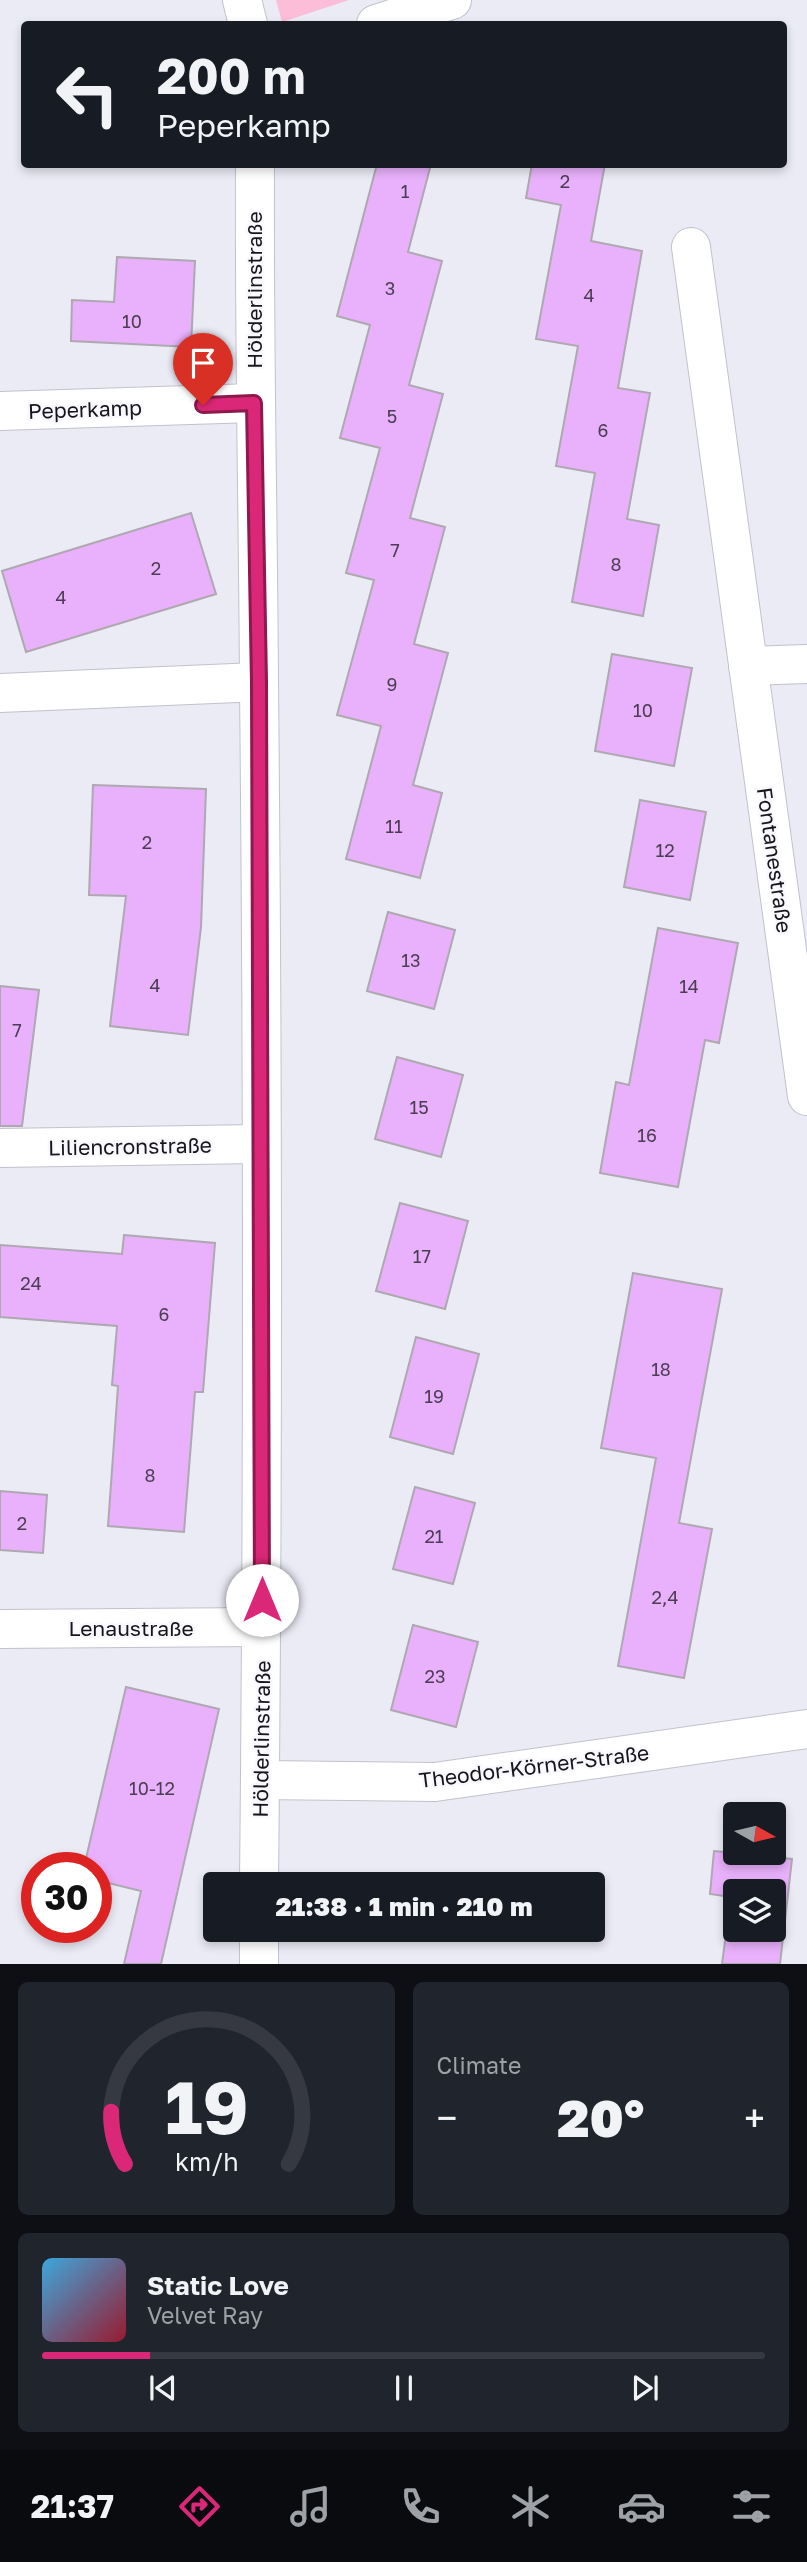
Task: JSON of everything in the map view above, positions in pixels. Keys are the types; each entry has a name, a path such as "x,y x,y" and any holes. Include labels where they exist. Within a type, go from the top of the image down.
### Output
{"street":[{"path":"242,0 247,21"},
{"path":"386,21 452,0"},
{"name":"Hölderlinstraße","path":"255,168 254,403 259,682 262,1627 259,1872"},
{"name":"Fontanestraße","path":"691,247 807,1096"},
{"name":"Peperkamp","path":"0,411 254,403"},
{"path":"748,666 807,664"},
{"path":"0,693 259,682"},
{"name":"Liliencronstraße","path":"0,1148 260,1144"},
{"name":"Lenaustraße","path":"0,1629 262,1627"},
{"name":"Theodor-Körner-Straße","path":"260,1780 435,1782 807,1729"},
{"path":"259,1942 259,1964"}],"shaded area":[{"path":"276,0 349,0 285,21 282,21"}],"building":[{"path":"376,168 430,168 408,252 442,261 409,385 443,394 410,518 445,527 414,644 448,653 413,785 442,793 420,878 346,859 381,726 337,715 374,580 346,573 380,448 340,438 370,325 337,316"},
{"path":"531,168 604,168 591,241 642,251 618,388 650,393 627,519 659,525 643,616 572,602 595,473 556,466 578,346 536,339 561,205 526,198"},
{"path":"117,257 195,261 191,347 71,341 72,300 114,302"},
{"path":"191,513 216,594 26,652 2,571"},
{"path":"612,654 692,668 674,766 595,751"},
{"path":"93,785 206,789 201,927 188,1035 110,1026 126,896 89,895"},
{"path":"640,800 706,812 690,900 624,887"},
{"path":"388,912 455,930 434,1009 367,991"},
{"path":"658,928 738,943 719,1043 705,1040 678,1187 600,1173 616,1082 629,1085"},
{"path":"0,986 39,990 22,1126 0,1126"},
{"path":"397,1057 463,1075 441,1157 375,1139"},
{"path":"400,1203 468,1221 445,1309 376,1291"},
{"path":"124,1235 215,1243 203,1392 195,1392 184,1532 108,1526 118,1386 112,1385 117,1326 0,1317 0,1245 122,1254"},
{"path":"633,1273 722,1289 679,1523 712,1529 684,1678 618,1666 656,1458 601,1448"},
{"path":"416,1337 479,1354 453,1454 390,1437"},
{"path":"415,1487 475,1503 453,1584 393,1569"},
{"path":"0,1491 47,1495 43,1553 0,1550"},
{"path":"413,1625 478,1642 456,1727 391,1710"},
{"path":"126,1687 219,1709 161,1964 124,1964 141,1891 112,1884 112,1852 88,1852"},
{"path":"714,1851 723,1852 723,1866 786,1866 786,1858 792,1859 786,1912 786,1879 723,1879 723,1896 710,1894"},
{"path":"725,1942 783,1942 780,1964 722,1964"}],"route":[{"path":"203,405 254,403 259,682 262,1600"}]}
